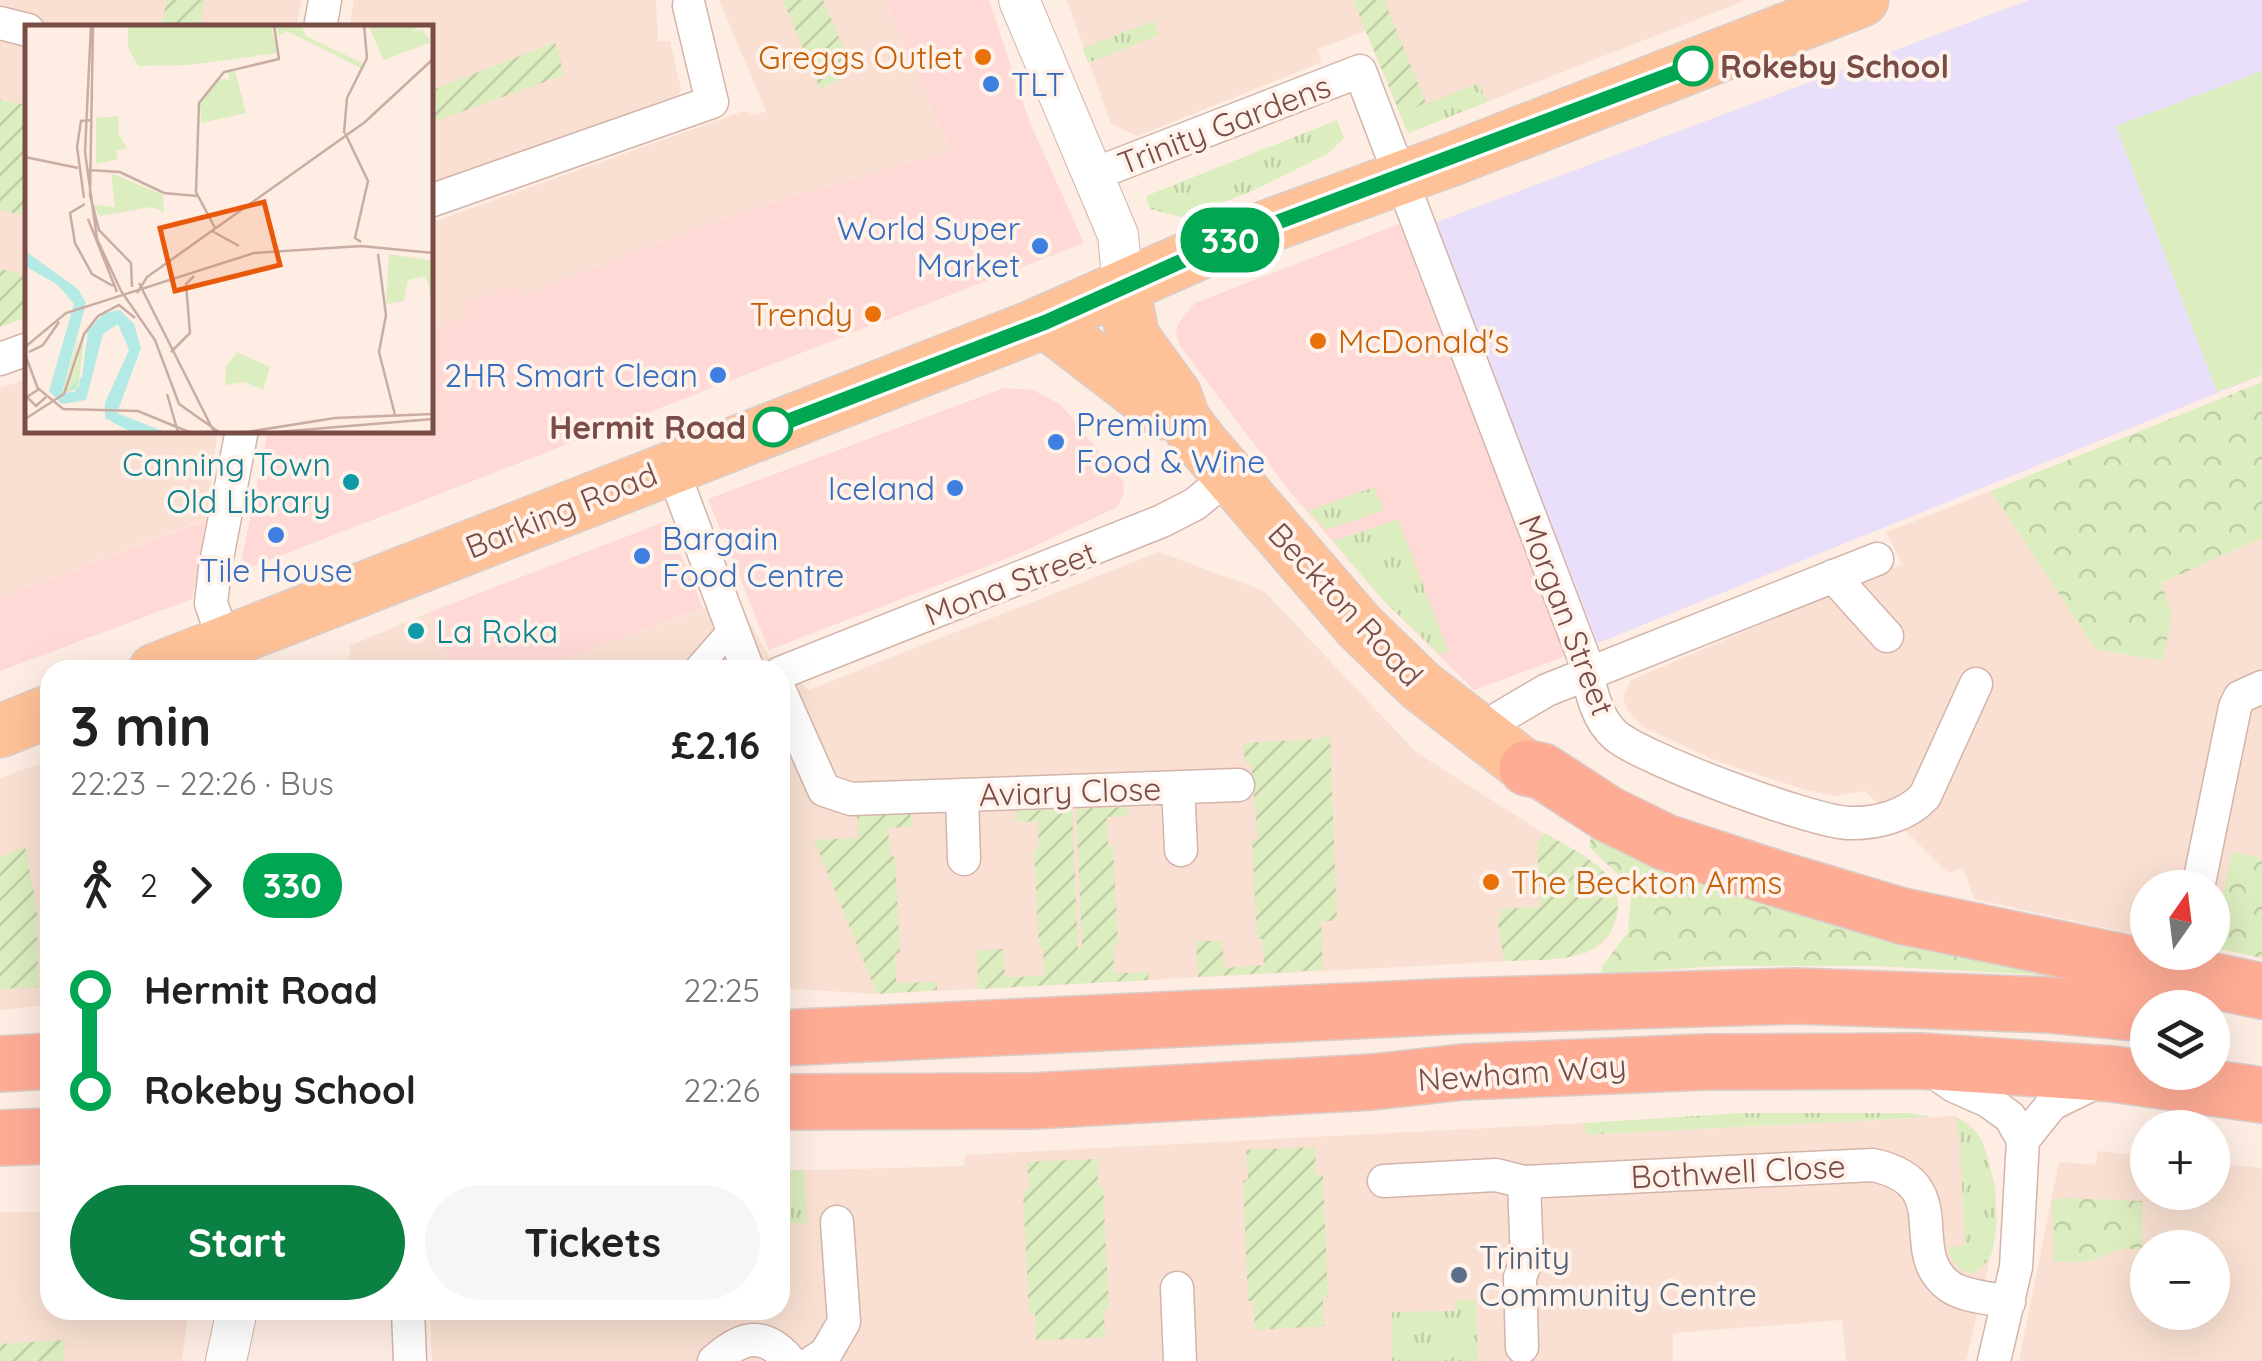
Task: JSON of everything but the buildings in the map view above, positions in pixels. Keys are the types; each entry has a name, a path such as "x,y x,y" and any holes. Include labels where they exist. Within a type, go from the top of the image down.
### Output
{"highway":[{"path":"1506,753 1542,771 1608,814 1665,842 1758,872 1902,916 2262,991"},
{"name":"Newham Way","path":"790,1038 1458,1006 1796,996 2050,1005 2130,1012"},
{"path":"2230,1022 2262,1027"},
{"name":"Newham Way","path":"790,1102 1033,1101 1372,1082 1462,1072 1705,1062 1920,1061 2113,1074 2262,1095"},
{"path":"0,1064 40,1062"},
{"path":"0,1092 40,1090"},
{"path":"0,1111 40,1109"},
{"path":"0,1138 40,1136"}],"main road":[{"name":"Barking Road","path":"179,660 1046,322 1222,243 1400,179 1862,0"},
{"name":"Beckton Road","path":"1123,287 1133,336 1175,395 1184,420 1230,476 1359,626 1421,686 1506,753"},
{"name":"Beckton Road","path":"1046,322 1127,382 1160,412 1184,420"},
{"path":"0,731 40,715"}],"street":[{"path":"321,25 325,0"},
{"path":"1019,0 1118,235 1123,287"},
{"path":"432,199 712,102 689,6"},
{"path":"0,23 25,29"},
{"name":"Trinity Gardens","path":"1092,174 1360,71 1400,179"},
{"name":"Morgan Street","path":"1400,179 1597,709 1615,735 1657,758 1716,782 1848,823 1912,810 1926,796 1976,684"},
{"path":"0,360 25,351"},
{"path":"224,641 212,603 215,568 242,432"},
{"path":"672,466 744,660"},
{"name":"Mona Street","path":"790,669 1162,521 1195,504 1230,476"},
{"path":"1506,753 1501,717 1516,708 1587,674 1877,559"},
{"path":"1833,576 1887,636"},
{"path":"705,660 732,629"},
{"path":"2202,870 2236,706 2240,697 2262,687"},
{"name":"Aviary Close","path":"790,714 824,790 851,799 1238,785"},
{"name":"Aviary Close","path":"1178,787 1181,850"},
{"name":"Aviary Close","path":"962,795 964,859"},
{"path":"1920,1061 1954,1086 1988,1101 2010,1118 2023,1140 2016,1267 1994,1361"},
{"path":"2023,1140 2052,1104 2113,1074"},
{"name":"Bothwell Close","path":"1384,1181 1496,1176 1524,1182 1872,1165 1908,1178 1918,1191 1924,1206 1931,1264 1940,1278 1952,1289 2009,1302"},
{"path":"1522,1347 1520,1277 1527,1260 1524,1182"},
{"path":"814,1361 826,1353 844,1322 837,1222"},
{"path":"1177,1288 1180,1361"},
{"path":"226,1361 236,1320"},
{"path":"408,1320 410,1361"},
{"path":"714,1361 741,1341 756,1339 772,1344 790,1361"}],"shaded area":[{"path":"0,0 302,0 296,25 25,25 25,318 0,327"},
{"path":"354,0 656,0 658,41 670,41 681,89 678,95 432,183 432,25 350,25"},
{"path":"719,0 885,0 951,151 747,210 520,296 515,285 464,303 468,316 432,330 432,222 744,111 755,115 766,111"},
{"path":"885,0 989,0 1030,123 1084,243 244,570 241,563 268,432 432,432 432,330 468,316 464,303 516,284 520,296 747,210 951,151"},
{"path":"1067,0 1746,0 1408,133 1366,31 1317,49 1322,62 1138,136 1111,124"},
{"name":"Rokeby School","path":"2029,0 2262,0 2262,375 1598,643 1434,223"},
{"path":"1399,224 1566,656 1474,690 1383,600 1292,494 1180,346 1176,332 1195,303"},
{"path":"25,380 25,432 218,432 206,519 0,598 0,388"},
{"path":"1004,388 1033,390 1061,405 1123,481 1124,493 1117,507 1016,555 769,650 708,499"},
{"path":"1991,491 2095,649 2162,661 2161,583 2262,538 2262,858 2232,853 2228,870 2130,870 2130,933 1974,899 1963,868 1948,873 1865,791 1835,796 1719,762 1645,728 1627,710 1623,697 1631,680 1902,564 1886,532"},
{"path":"206,520 192,599 0,671 0,598"},
{"path":"667,521 703,608 562,660 448,660 430,612"},
{"path":"1159,552 1264,591 1416,752 1606,873 1618,903 1610,934 1586,953 1560,958 877,994 790,989 790,674 809,690"},
{"path":"735,597 772,660 562,660"},
{"name":"La Roka","path":"430,612 448,660 348,660 349,646"},
{"path":"40,764 40,1006 0,1010 0,778"},
{"path":"1955,1116 1970,1125 1982,1140 1996,1190 1994,1242 1966,1361 1846,1361 1842,1320 1673,1333 1673,1361 432,1361 430,1320 790,1320 790,1171 964,1166 965,1155 1585,1123 1587,1135"},
{"path":"2098,1151 2130,1154 2130,1210 2230,1210 2230,1165 2262,1168 2262,1361 2019,1361 2059,1162 2095,1165"},
{"path":"0,1212 40,1212 40,1320 187,1320 182,1361 0,1361"}],"green space":[{"path":"167,0 205,0 200,25 161,25"},
{"path":"783,0 823,0 848,59 842,79 820,89"},
{"path":"1353,0 1384,0 1426,103 1400,114"},
{"path":"1154,21 1159,35 1088,63 1083,48"},
{"path":"555,42 564,75 433,122 432,90"},
{"path":"2262,71 2262,375 2217,392 2116,126"},
{"path":"1479,83 1487,102 1408,133 1400,114"},
{"path":"0,100 25,105 25,216 0,210"},
{"path":"1337,120 1344,138 1329,153 1248,193 1181,217 1150,209 1146,196"},
{"path":"0,269 25,274 25,318 0,327"},
{"path":"2262,382 2262,538 2161,583 2172,613 2163,661 2095,649 1991,491"},
{"path":"1374,487 1384,510 1326,530 1308,511"},
{"path":"1398,519 1448,651 1439,654 1383,600 1333,541"},
{"path":"1330,735 1337,920 1321,922 1323,970 1198,977 1196,941 1222,941 1224,968 1264,965 1262,939 1257,938 1252,840 1258,839 1251,762 1245,762 1243,743"},
{"path":"1127,807 1127,816 1107,817 1108,846 1113,846 1118,945 1113,945 1114,973 1149,972 1148,980 978,989 977,951 1003,949 1005,978 1044,975 1034,850 1039,849 1038,821 1017,822 1016,811 1072,809 1078,948 1082,949 1076,809"},
{"path":"911,814 912,827 888,828 890,856 895,857 900,953 895,954 896,983 937,982 937,990 877,994 814,840 858,838 857,816"},
{"path":"1592,832 2102,978 1874,966 1721,966 1601,974 1602,966 1628,932 1631,896 1627,883 1589,847"},
{"path":"1545,833 1591,860 1608,876 1616,892 1617,915 1611,932 1587,951 1555,959 1504,961 1497,918 1501,917 1501,909 1540,907 1537,844"},
{"path":"25,847 37,910 38,987 0,989 0,857"},
{"path":"2232,852 2262,858 2262,958 2230,951 2228,870"},
{"path":"1742,1113 1909,1113 1930,1117 1586,1135 1585,1123"},
{"path":"1955,1116 1974,1130 1982,1142 1994,1186 1995,1239 1985,1264 1973,1272 1957,1266 1948,1247 1965,1245"},
{"path":"1315,1147 1316,1175 1323,1175 1328,1297 1323,1297 1324,1326 1255,1330 1254,1301 1248,1301 1243,1181 1248,1179 1246,1150"},
{"path":"1097,1159 1098,1187 1103,1187 1109,1309 1104,1309 1105,1337 1036,1341 1035,1314 1029,1314 1023,1191 1029,1190 1027,1162"},
{"path":"804,1170 807,1223 790,1223 790,1171"},
{"path":"2052,1200 2130,1201 2130,1210 2142,1210 2142,1230 2130,1230 2130,1249 2120,1249 2089,1262 2054,1262"},
{"path":"1455,1300 1476,1300 1478,1361 1392,1361 1392,1312 1455,1311"},
{"path":"65,1340 63,1361 0,1361 0,1344"}],"bus line":[{"name":"330","path":"773,427 1046,322 1222,243 1693,66"}],"place":[{"name":"Greggs Outlet","path":"983,57"},
{"name":"Rokeby School","path":"1693,66"},
{"name":"TLT","path":"991,84"},
{"name":"World Super Market","path":"1040,246"},
{"name":"Trendy","path":"873,314"},
{"name":"McDonald's","path":"1318,341"},
{"name":"2HR Smart Clean","path":"718,375"},
{"name":"Hermit Road","path":"773,427"},
{"name":"Premium Food & Wine","path":"1056,442"},
{"name":"Canning Town Old Library","path":"351,482"},
{"name":"Iceland","path":"955,488"},
{"name":"Tile House","path":"276,535"},
{"name":"Bargain Food Centre","path":"642,556"},
{"name":"La Roka","path":"416,631"},
{"name":"The Beckton Arms","path":"1491,882"},
{"name":"Trinity Community Centre","path":"1459,1275"}]}
